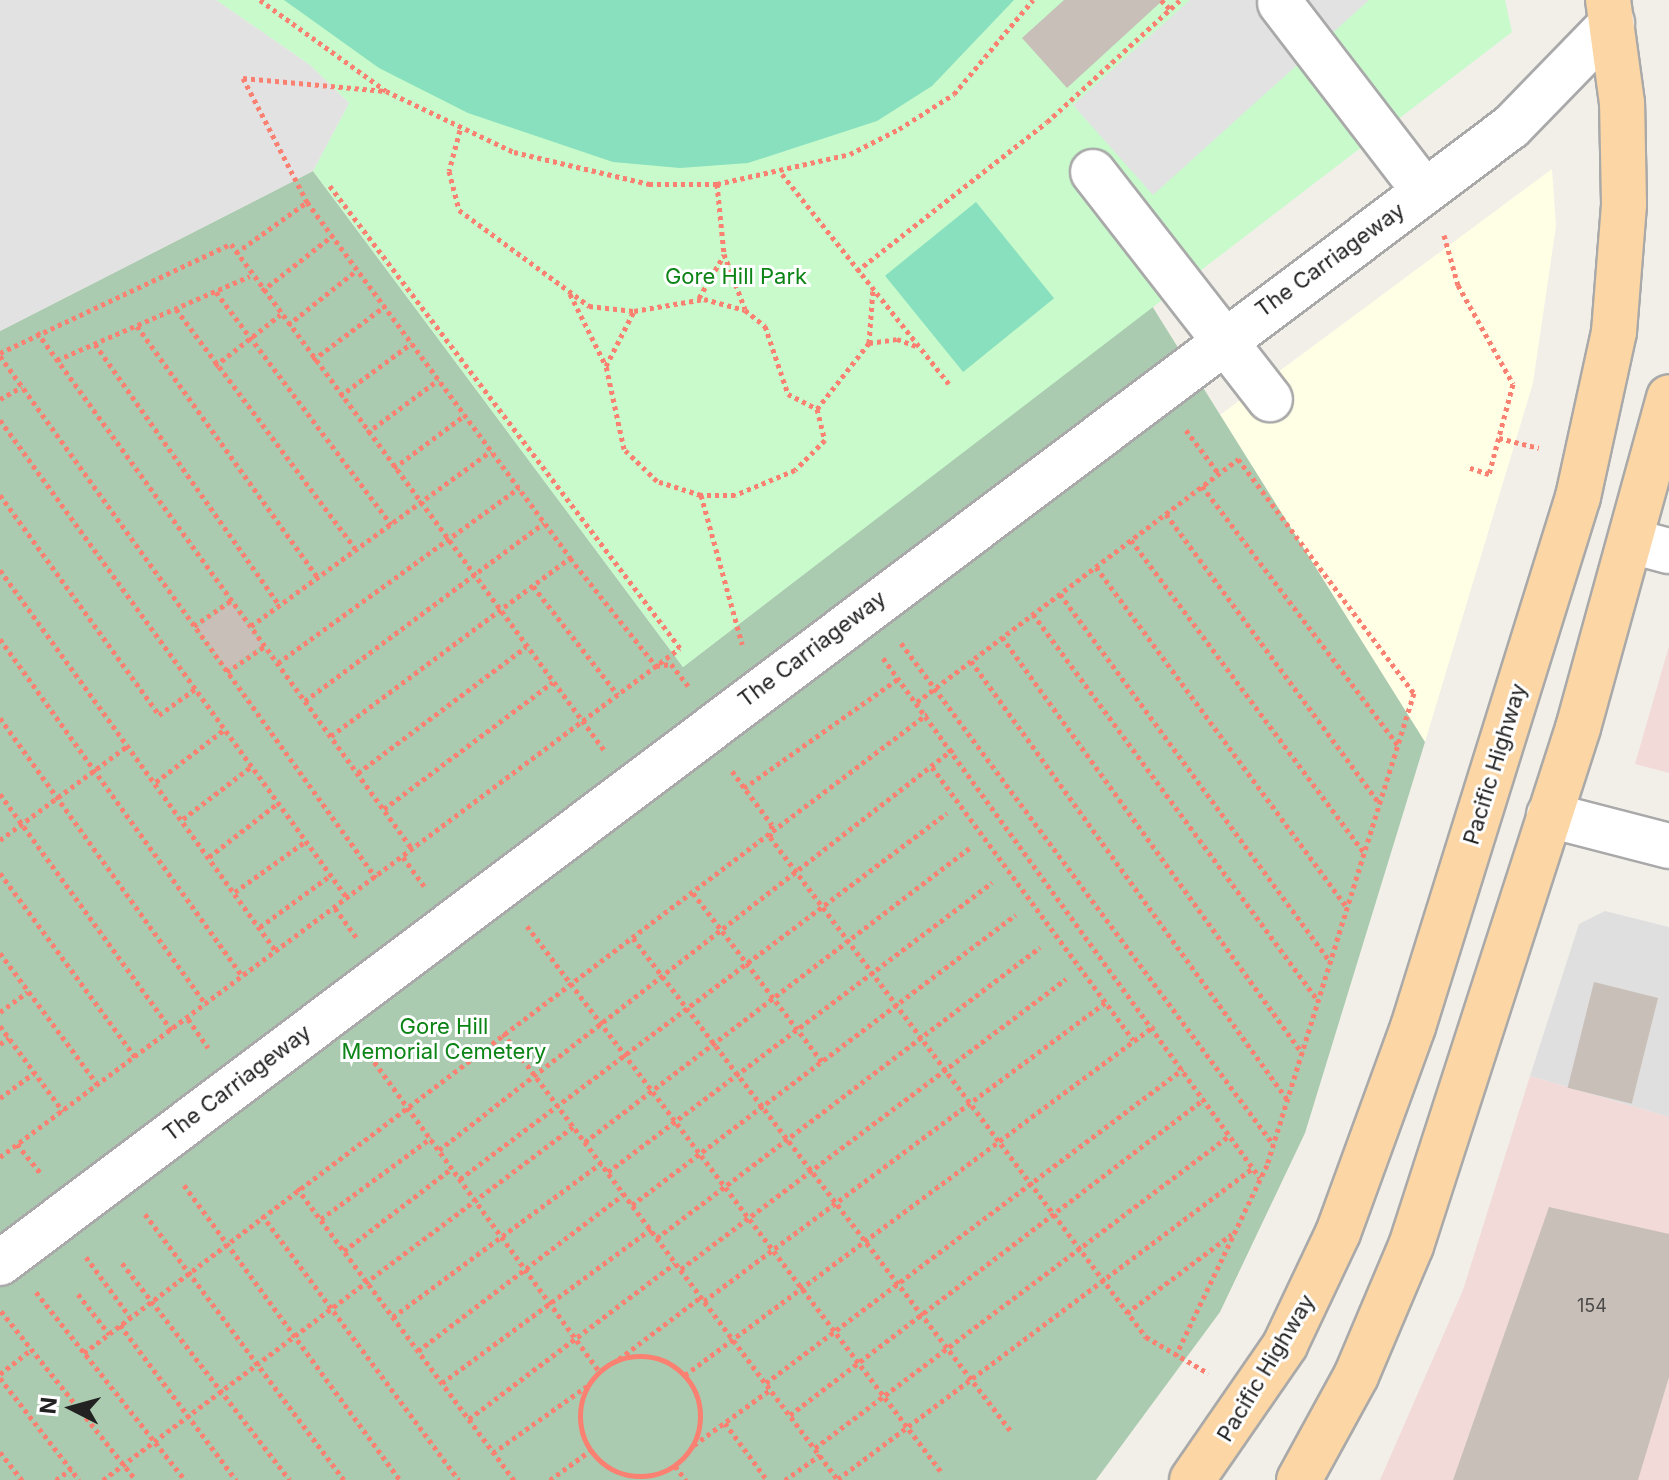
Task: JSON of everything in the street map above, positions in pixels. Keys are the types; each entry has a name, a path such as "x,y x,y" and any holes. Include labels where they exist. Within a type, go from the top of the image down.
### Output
{"main road":[{"name":"Pacific Highway","path":"1192,1480 1285,1345 1350,1204 1413,1027 1578,497 1614,332 1624,204 1610,11"},
{"path":"1299,1480 1356,1376 1411,1246 1549,815 1650,546 1669,397"}],"street":[{"path":"1280,3 1424,191"},
{"name":"The Carriageway","path":"4,1260 1226,337 1511,127 1610,11"},
{"path":"1093,172 1226,337 1270,399"},
{"path":"1549,815 1669,846"}],"path":[{"path":"260,0 386,91 460,130 577,172 717,184 782,174 850,154 954,94 1033,0"},
{"path":"1161,0 1170,9"},
{"path":"857,271 1047,122 1180,0"},
{"path":"386,91 243,78 307,202 570,558 656,666"},
{"path":"460,130 449,171 459,210 589,306 634,311 699,299 745,310 765,326 788,394 817,409 825,440 795,470 735,495 701,495 657,481 624,449 606,366 569,293"},
{"path":"782,174 949,384"},
{"path":"717,184 724,254 745,310"},
{"path":"0,1157 680,648 330,186"},
{"path":"1424,191 1458,285 1513,384 1489,474 1467,467"},
{"path":"236,253 307,202"},
{"path":"262,291 332,236"},
{"path":"376,878 0,355 37,332 231,244 250,276 630,786"},
{"path":"699,299 724,254"},
{"path":"288,325 357,270"},
{"path":"57,360 250,276"},
{"path":"817,409 869,343 873,289"},
{"path":"216,292 391,524"},
{"path":"313,360 385,306"},
{"path":"176,309 215,366 356,550"},
{"path":"606,366 634,311"},
{"path":"215,366 280,315"},
{"path":"137,326 318,578"},
{"path":"37,332 413,850"},
{"path":"869,343 897,339 920,348"},
{"path":"340,396 412,343"},
{"path":"95,344 279,605"},
{"path":"367,433 438,380"},
{"path":"0,399 22,387"},
{"path":"394,468 465,415"},
{"path":"0,420 348,899"},
{"path":"1499,438 1544,449"},
{"path":"251,626 491,451"},
{"path":"917,702 1238,459 1414,693 1273,1144 1260,1179 1176,1355"},
{"path":"1202,486 1398,745"},
{"path":"278,663 519,488"},
{"path":"0,495 159,715 195,689"},
{"path":"701,495 720,581 759,689"},
{"path":"1166,514 1381,805"},
{"path":"305,701 544,523"},
{"path":"1131,540 1365,854"},
{"path":"331,736 570,558"},
{"path":"1096,567 1348,909"},
{"path":"0,570 277,952"},
{"path":"533,586 618,695"},
{"path":"1060,594 1331,963"},
{"path":"194,626 232,600"},
{"path":"862,611 898,679 953,749 1154,1026 1260,1179"},
{"path":"862,611 936,687 1273,1144"},
{"path":"1033,614 1318,1002"},
{"path":"1002,637 1302,1053"},
{"path":"0,639 243,977"},
{"path":"227,672 265,646"},
{"path":"358,773 526,647"},
{"path":"971,661 1288,1099"},
{"path":"656,666 671,664 744,788 772,825 770,837 1102,1281 1146,1337 1208,1373"},
{"path":"744,788 898,679"},
{"path":"384,809 553,682"},
{"path":"84,1353 406,1104 770,837 927,714"},
{"path":"0,718 206,1005"},
{"path":"156,782 225,729"},
{"path":"0,840 129,745"},
{"path":"439,1150 953,749"},
{"path":"183,819 252,766"},
{"path":"932,766 1133,1040"},
{"path":"0,794 172,1031"},
{"path":"209,857 278,803"},
{"path":"460,1179 947,813"},
{"path":"235,892 306,841"},
{"path":"585,1142 969,848"},
{"path":"0,873 136,1058"},
{"path":"260,927 331,875"},
{"path":"608,1172 992,883"},
{"path":"498,887 942,1473"},
{"path":"693,893 822,1062"},
{"path":"632,1205 1016,915"},
{"path":"633,938 1010,1430"},
{"path":"657,1238 1040,947"},
{"path":"0,954 98,1085"},
{"path":"681,1269 1066,979"},
{"path":"0,1012 28,992"},
{"path":"771,1389 693,1445 675,1466 635,1477 591,1450 580,1424 591,1383 599,1371 772,1250 1106,1002"},
{"path":"336,1009 599,1371"},
{"path":"0,1026 63,1111"},
{"path":"685,1375 1154,1026"},
{"path":"503,1033 838,1480 1253,1168"},
{"path":"0,1044 9,1038"},
{"path":"766,1383 1183,1069"},
{"path":"0,1098 34,1073"},
{"path":"790,1415 1204,1099"},
{"path":"103,1480 368,1284 573,1127"},
{"path":"815,1448 1077,1247 1230,1135"},
{"path":"321,1219 431,1138"},
{"path":"155,1145 400,1480"},
{"path":"393,1317 601,1163"},
{"path":"344,1251 452,1168"},
{"path":"116,1175 344,1480"},
{"path":"297,1188 514,1480"},
{"path":"418,1351 624,1194"},
{"path":"262,1215 459,1480"},
{"path":"58,1218 130,1317"},
{"path":"442,1383 651,1229"},
{"path":"1127,1313 1234,1233"},
{"path":"4,1260 84,1353 185,1480"},
{"path":"122,1263 290,1480"},
{"path":"469,1419 675,1263"},
{"path":"78,1294 109,1334"},
{"path":"0,1310 136,1480"},
{"path":"120,1325 236,1480"},
{"path":"31,1350 0,1376 79,1480"},
{"path":"617,1360 652,1357 685,1375 701,1412 693,1445"},
{"path":"493,1453 591,1383"},
{"path":"725,1423 767,1480"},
{"path":"550,1480 591,1450"},
{"path":"0,1452 22,1480"},
{"path":"785,1480 820,1455"},
{"path":"675,1466 686,1480"},
{"path":"56,1480 71,1469"}],"shaded area":[{"path":"0,0 216,0 310,65 349,103 313,171 0,331"},
{"path":"1190,0 1369,0 1153,195 1073,105"},
{"path":"1552,169 1556,226 1533,383 1425,742 1220,415"},
{"path":"1669,646 1669,773 1635,764"},
{"path":"1605,911 1669,927 1669,1117 1530,1076 1579,924"},
{"path":"1530,1076 1669,1117 1669,1480 1380,1480 1463,1290"}],"green space":[{"name":"Gore Hill Park","path":"216,0 1505,0 1512,32 683,667 313,171 349,103 310,65"},
{"path":"284,0 1014,0 932,86 877,121 748,163 680,168 613,162 468,113 379,68"},
{"name":"Gore Hill Memorial Cemetery","path":"313,171 683,667 1152,306 1425,742 1305,1133 1220,1312 1096,1480 0,1480 0,331"},
{"path":"976,202 1054,298 963,372 885,276"}],"building":[{"path":"1064,0 1163,0 1067,88 1022,38"},
{"path":"231,603 262,645 228,670 197,628"},
{"path":"1594,982 1658,998 1632,1104 1568,1088"},
{"path":"1549,1207 1669,1234 1669,1377 1638,1480 1453,1480"}]}
